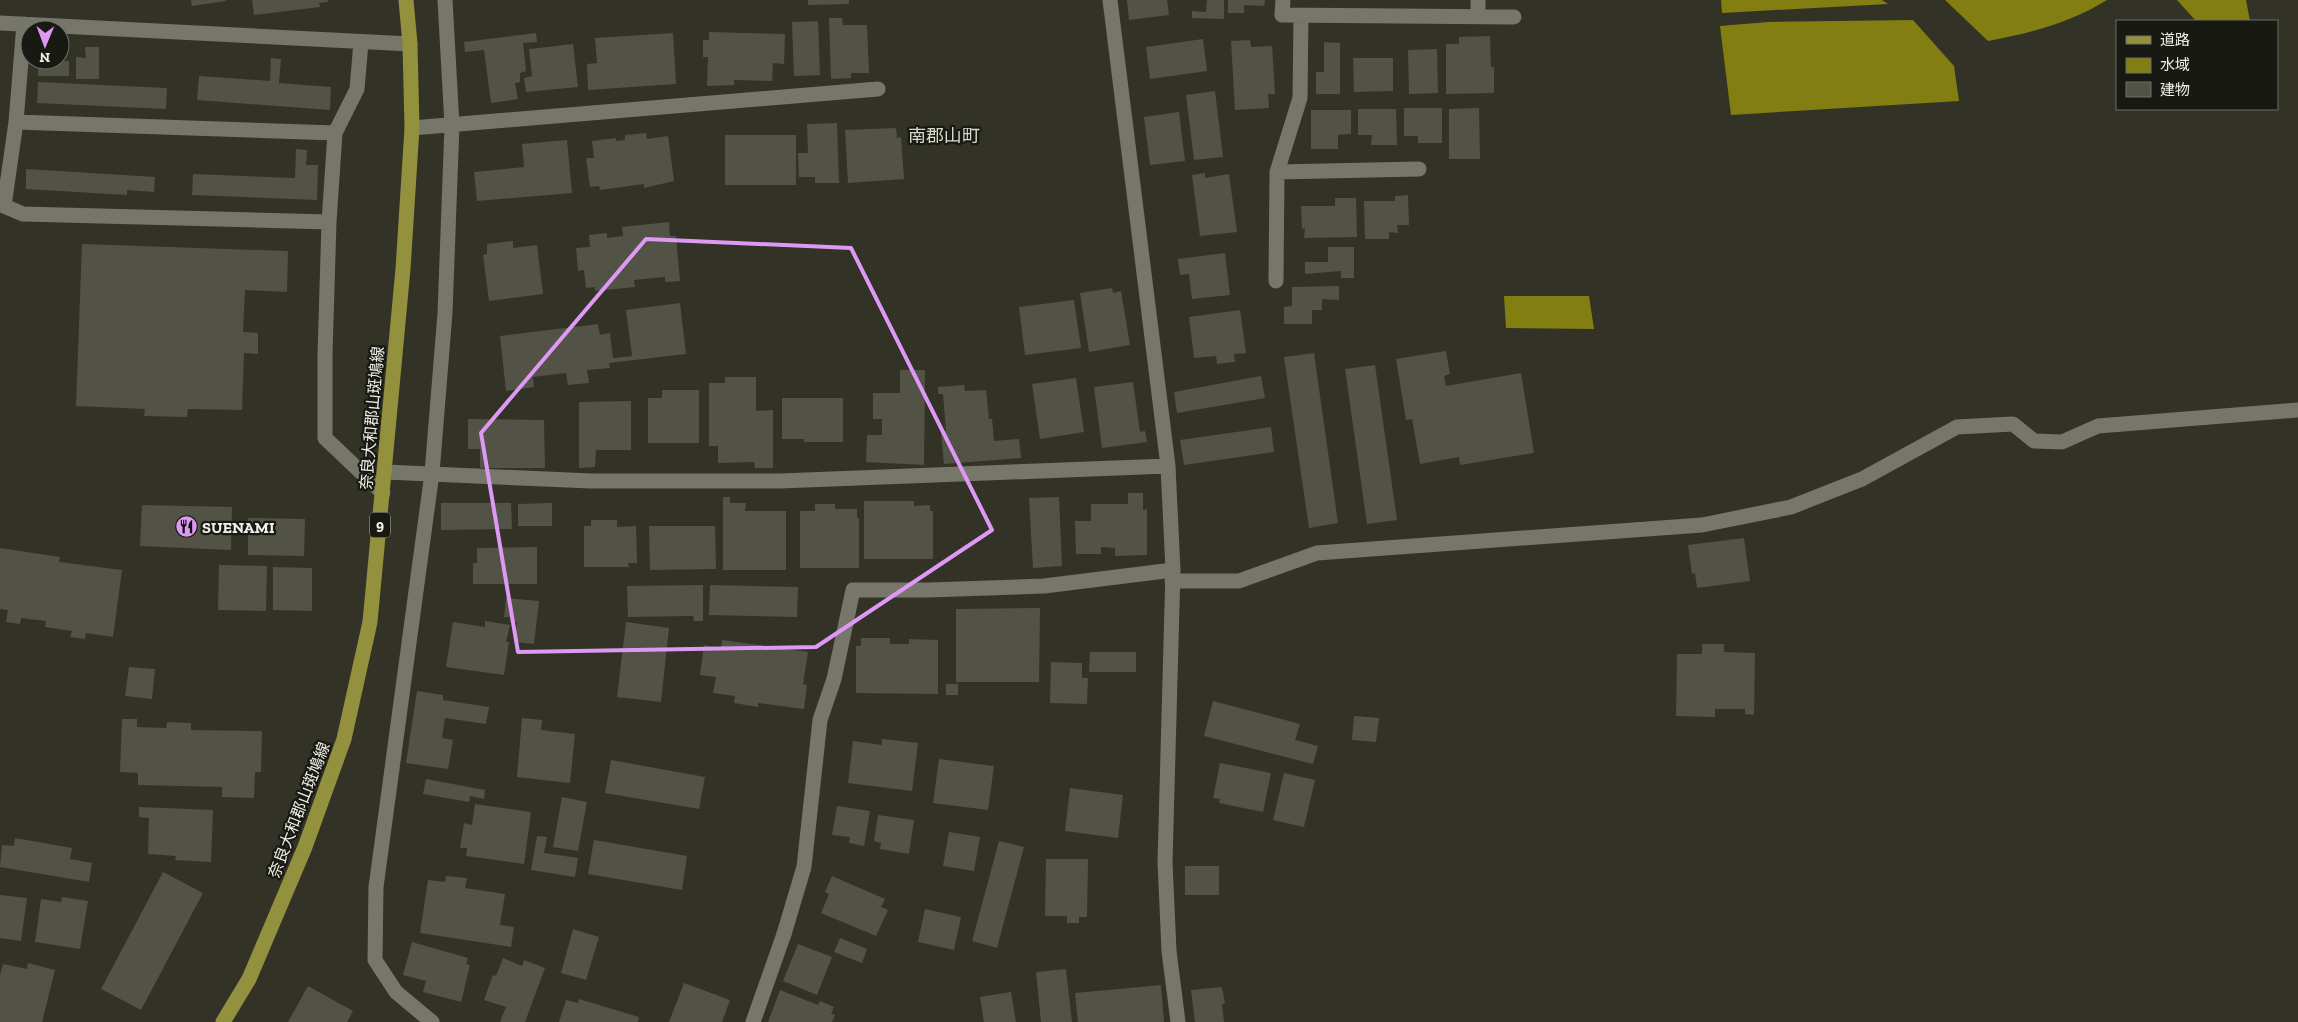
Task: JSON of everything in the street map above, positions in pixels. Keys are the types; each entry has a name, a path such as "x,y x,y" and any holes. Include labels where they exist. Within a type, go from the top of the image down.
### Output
{"main road":[{"name":"奈良大和郡山斑鳩線","path":"223,1022 249,980 305,847 344,739 370,622 403,268 412,128 410,44 406,0"}],"street":[{"path":"432,1022 396,992 375,960 376,887 432,473 445,313 452,125 445,0"},
{"path":"1110,0 1168,466 1172,575 1165,862 1169,951 1178,1022"},
{"path":"1283,0 1282,15 1514,17"},
{"path":"1478,0 1478,16"},
{"path":"1276,281 1277,172 1300,98 1301,15"},
{"path":"0,23 20,24"},
{"path":"70,26 410,44"},
{"path":"362,42 357,89 335,133 325,354 325,438 383,493"},
{"path":"20,70 16,122 4,206 22,214 330,222"},
{"path":"412,128 878,89"},
{"path":"16,122 335,133"},
{"path":"1277,172 1419,169"},
{"path":"754,1022 784,934 804,867 820,720 834,679 853,590 930,590 1044,586 1172,575 1239,581 1317,553 1702,525 1791,507 1862,478 1957,427 2013,424 2034,441 2062,442 2098,426 2298,410"},
{"path":"385,472 591,481 780,480 1168,466"}],"highlighted area":[{"path":"646,239 851,248 992,530 816,647 518,652 481,433"}],"water":[{"path":"1721,0 1882,0 1888,4 1722,13"},
{"path":"1945,0 2107,0 2064,21 1988,41"},
{"path":"2177,0 2246,0 2250,20 2195,20"},
{"path":"1913,20 1954,66 1959,101 1731,115 1720,26 1768,22"},
{"path":"1504,296 1589,296 1594,329 1506,328"}],"building":[{"path":"191,0 226,0 226,1 192,6"},
{"path":"252,0 328,0 328,2 319,3 320,7 254,15"},
{"path":"808,0 849,0 849,4 808,5"},
{"path":"1127,0 1167,0 1169,15 1129,20"},
{"path":"1207,0 1224,0 1224,19 1192,18 1192,11 1206,12"},
{"path":"1228,0 1265,0 1264,6 1244,5 1244,13 1228,13"},
{"path":"829,18 842,18 843,25 867,25 869,73 851,73 851,78 831,79"},
{"path":"818,21 820,75 794,76 792,22"},
{"path":"709,32 785,34 784,64 773,63 772,81 734,80 734,85 707,86 708,57 703,57 703,40 709,40"},
{"path":"536,33 537,42 523,43 526,71 520,73 520,82 515,83 518,99 491,103 484,50 465,52 464,42"},
{"path":"673,33 676,84 588,90 587,64 597,63 595,38"},
{"path":"1490,36 1491,67 1494,67 1494,93 1446,94 1446,44 1459,44 1459,37"},
{"path":"1203,39 1207,71 1150,79 1146,47"},
{"path":"1250,40 1251,47 1272,46 1275,94 1268,94 1269,108 1235,110 1231,41"},
{"path":"1324,42 1340,43 1340,94 1316,94 1316,72 1324,72"},
{"path":"573,44 578,87 526,92 524,78 532,76 529,49"},
{"path":"85,47 99,47 99,79 76,79 76,57 86,58"},
{"path":"1437,49 1438,93 1409,94 1408,50"},
{"path":"271,58 281,59 279,83 331,87 330,110 197,100 199,76 270,81"},
{"path":"1353,58 1393,58 1393,91 1354,92"},
{"path":"38,70 69,70 69,76 38,76"},
{"path":"38,82 167,88 166,109 37,103"},
{"path":"1215,91 1223,157 1194,160 1186,95"},
{"path":"1404,108 1442,108 1442,143 1418,143 1418,136 1404,136"},
{"path":"1479,108 1480,159 1449,159 1449,109"},
{"path":"1358,109 1396,109 1397,145 1371,145 1372,135 1358,135"},
{"path":"1311,110 1351,110 1351,134 1338,135 1338,149 1311,149"},
{"path":"1179,112 1185,161 1150,165 1144,117"},
{"path":"837,123 839,183 815,183 815,177 799,177 798,153 808,153 807,124"},
{"path":"896,128 897,138 901,137 904,179 848,183 845,130"},
{"path":"646,133 647,139 668,136 674,181 644,188 644,184 600,190 599,186 590,187 586,158 594,158 592,141 616,138 616,141 625,140 625,135"},
{"path":"725,135 796,135 796,185 725,185"},
{"path":"567,140 572,193 477,201 474,172 524,167 522,144"},
{"path":"296,149 307,150 306,165 318,165 317,200 192,195 193,174 295,178"},
{"path":"26,169 155,177 154,192 127,190 127,195 26,189"},
{"path":"1205,173 1205,178 1229,174 1237,232 1200,236 1192,175"},
{"path":"1408,195 1409,225 1397,225 1398,233 1389,232 1389,239 1365,239 1364,201 1395,201 1395,196"},
{"path":"1335,198 1356,198 1357,237 1304,238 1305,228 1302,229 1301,206 1335,206"},
{"path":"669,222 670,236 676,236 680,281 665,282 665,277 634,280 635,287 595,291 595,287 586,288 584,270 578,271 576,248 590,247 589,235 607,233 607,238 623,236 622,227"},
{"path":"513,241 513,248 537,245 543,294 489,301 483,255 487,254 487,244"},
{"path":"82,244 288,251 287,292 245,290 243,332 258,333 258,354 244,353 242,410 188,409 187,417 144,416 145,409 76,406"},
{"path":"1328,247 1354,247 1354,278 1341,278 1341,271 1305,274 1305,262 1328,262"},
{"path":"1225,253 1230,295 1192,299 1189,274 1180,275 1178,259"},
{"path":"1339,286 1339,300 1322,299 1322,310 1312,310 1312,324 1284,324 1284,307 1292,306 1292,287"},
{"path":"1112,288 1113,293 1121,291 1130,345 1089,352 1080,293"},
{"path":"1074,300 1081,348 1025,355 1019,307"},
{"path":"680,303 686,354 609,363 610,368 587,370 589,383 568,385 566,373 533,377 534,387 506,391 500,336 598,324 600,335 610,333 613,358 632,356 626,310"},
{"path":"1240,310 1246,353 1234,354 1235,362 1217,364 1216,356 1194,358 1189,317"},
{"path":"1446,351 1450,374 1444,376 1446,386 1521,373 1534,453 1460,465 1459,457 1420,464 1412,419 1406,420 1396,359"},
{"path":"1314,353 1338,523 1309,528 1284,357"},
{"path":"1375,365 1397,520 1367,524 1345,369"},
{"path":"900,370 925,370 924,465 866,462 867,435 882,435 882,419 873,419 873,393 900,393"},
{"path":"1261,376 1265,398 1177,413 1174,392"},
{"path":"725,377 756,377 756,411 773,410 773,468 755,468 754,462 718,463 718,446 709,446 709,383 725,383"},
{"path":"1076,378 1084,432 1040,439 1032,384"},
{"path":"1133,382 1140,432 1145,431 1147,442 1102,448 1094,387"},
{"path":"964,385 965,391 986,390 989,419 992,419 994,441 1019,439 1021,458 944,464 941,432 946,431 943,394 938,394 938,387"},
{"path":"662,390 699,390 699,443 648,443 648,398 662,398"},
{"path":"782,398 843,398 843,442 804,442 804,439 782,439"},
{"path":"631,401 631,450 596,450 595,467 579,468 579,402"},
{"path":"468,419 544,420 545,468 480,468 480,449 468,449"},
{"path":"1271,427 1274,452 1184,465 1180,440"},
{"path":"1128,493 1143,493 1143,510 1147,509 1147,555 1115,556 1115,548 1101,547 1101,554 1076,554 1075,521 1091,521 1091,504 1128,504"},
{"path":"723,497 730,497 730,503 746,503 745,511 786,511 786,570 723,570"},
{"path":"1059,497 1062,566 1033,568 1029,498"},
{"path":"864,501 914,501 914,506 930,505 930,511 933,511 933,559 864,559"},
{"path":"441,503 511,503 512,529 441,530"},
{"path":"552,503 552,526 518,526 518,504"},
{"path":"815,504 835,504 835,509 857,509 857,518 859,518 859,568 800,568 800,511 815,511"},
{"name":"SUENAMI","path":"142,505 232,507 231,550 140,546"},
{"path":"248,518 305,519 304,556 248,555"},
{"path":"591,520 617,520 617,527 636,526 637,563 628,563 629,567 584,567 584,526 591,526"},
{"path":"649,526 715,526 716,569 650,570"},
{"path":"1744,538 1750,581 1697,588 1695,573 1692,574 1688,545"},
{"path":"537,547 537,584 473,584 473,563 477,563 477,548"},
{"path":"0,548 60,557 59,562 122,570 113,637 86,633 85,639 70,637 72,631 45,627 46,621 21,618 20,624 6,622 8,610 0,609"},
{"path":"219,565 267,566 266,611 218,610"},
{"path":"273,567 312,568 312,611 273,610"},
{"path":"703,585 703,621 694,621 693,616 628,617 627,586"},
{"path":"710,585 798,587 797,617 709,615"},
{"path":"506,598 539,601 534,644 515,642 517,622 510,622 510,617 504,617"},
{"path":"1040,608 1039,682 956,682 956,609"},
{"path":"485,621 510,625 506,642 509,642 504,675 446,667 453,622 485,627"},
{"path":"626,622 669,628 661,702 617,697"},
{"path":"861,638 890,638 890,644 909,644 909,639 938,640 938,694 856,693 856,646 861,646"},
{"path":"722,640 808,652 803,684 807,685 804,709 758,703 758,707 734,703 735,696 713,693 716,677 700,675 704,645 721,648"},
{"path":"1702,644 1724,644 1724,652 1755,653 1754,715 1745,714 1745,709 1715,709 1715,717 1676,716 1677,654 1702,654"},
{"path":"1090,652 1136,652 1136,672 1089,672"},
{"path":"1051,662 1082,663 1082,678 1088,678 1087,704 1050,703"},
{"path":"129,667 155,669 152,699 125,696"},
{"path":"946,684 958,684 958,695 946,695"},
{"path":"417,691 443,695 443,700 489,707 486,724 445,718 442,738 453,740 448,769 406,763"},
{"path":"1213,701 1300,724 1295,740 1318,746 1313,764 1204,736"},
{"path":"1354,716 1379,718 1376,742 1352,740"},
{"path":"522,718 542,720 541,730 575,734 570,783 517,777"},
{"path":"122,719 137,719 137,727 166,728 167,722 191,723 191,730 262,731 261,772 255,772 254,798 222,797 222,787 138,785 138,773 120,772"},
{"path":"882,739 918,743 912,791 848,783 853,741 882,745"},
{"path":"939,759 994,766 988,810 933,803"},
{"path":"611,760 705,777 699,809 605,793"},
{"path":"1220,763 1271,773 1263,812 1219,803 1220,799 1213,798"},
{"path":"1284,773 1315,780 1304,827 1273,820"},
{"path":"426,779 485,790 484,799 470,796 469,802 423,794"},
{"path":"1070,788 1123,795 1118,838 1065,831"},
{"path":"562,797 587,802 578,851 553,847"},
{"path":"475,804 531,812 524,864 466,856 467,848 460,848 464,823 472,825"},
{"path":"837,806 870,811 864,846 849,843 850,837 832,835"},
{"path":"139,807 213,810 211,862 175,860 176,856 148,854 149,818 139,817"},
{"path":"878,815 914,820 909,854 880,849 881,843 874,841"},
{"path":"949,832 980,837 974,871 943,866"},
{"path":"537,836 547,837 544,853 578,858 575,877 531,870"},
{"path":"15,838 72,848 70,859 92,863 89,882 0,867 2,845 14,846"},
{"path":"594,840 687,856 682,890 588,874"},
{"path":"999,841 1024,847 997,948 972,941"},
{"path":"1046,859 1088,859 1087,917 1079,917 1079,923 1067,923 1067,916 1045,916"},
{"path":"1185,866 1219,866 1219,895 1185,895"},
{"path":"163,872 203,893 141,1010 101,989"},
{"path":"446,876 467,878 465,888 505,894 500,925 514,927 511,947 420,933 428,880 445,882"},
{"path":"832,876 885,899 881,907 888,910 876,936 821,913 829,894 825,892"},
{"path":"0,895 27,898 21,941 0,938"},
{"path":"62,897 88,901 80,949 35,942 41,899 61,902"},
{"path":"925,909 961,917 954,950 918,942"},
{"path":"573,929 599,937 586,980 561,973"},
{"path":"840,938 867,949 862,963 834,952"},
{"path":"412,942 468,958 466,964 470,965 461,1002 423,992 426,981 403,975"},
{"path":"798,944 832,957 817,995 783,981"},
{"path":"503,958 522,966 524,960 545,968 525,1022 500,1022 506,1007 484,1000 493,975 496,976"},
{"path":"28,963 55,970 42,1022 0,1022 0,975 3,964 27,969"},
{"path":"1066,969 1072,1022 1041,1022 1036,972"},
{"path":"684,983 730,1000 722,1022 669,1022"},
{"path":"1161,985 1164,1022 1078,1022 1075,993"},
{"path":"308,986 353,1011 347,1022 288,1022"},
{"path":"1222,987 1225,1004 1222,1004 1224,1022 1195,1022 1191,990"},
{"path":"780,990 818,1005 820,1001 834,1007 831,1014 835,1015 832,1022 768,1022"},
{"path":"1011,992 1016,1022 984,1022 980,997"},
{"path":"579,999 639,1017 638,1022 559,1022 566,1000 578,1003"}],"place":[{"name":"SUENAMI","path":"186,527"}],"district":[{"name":"南郡山町","path":"944,136"}]}
